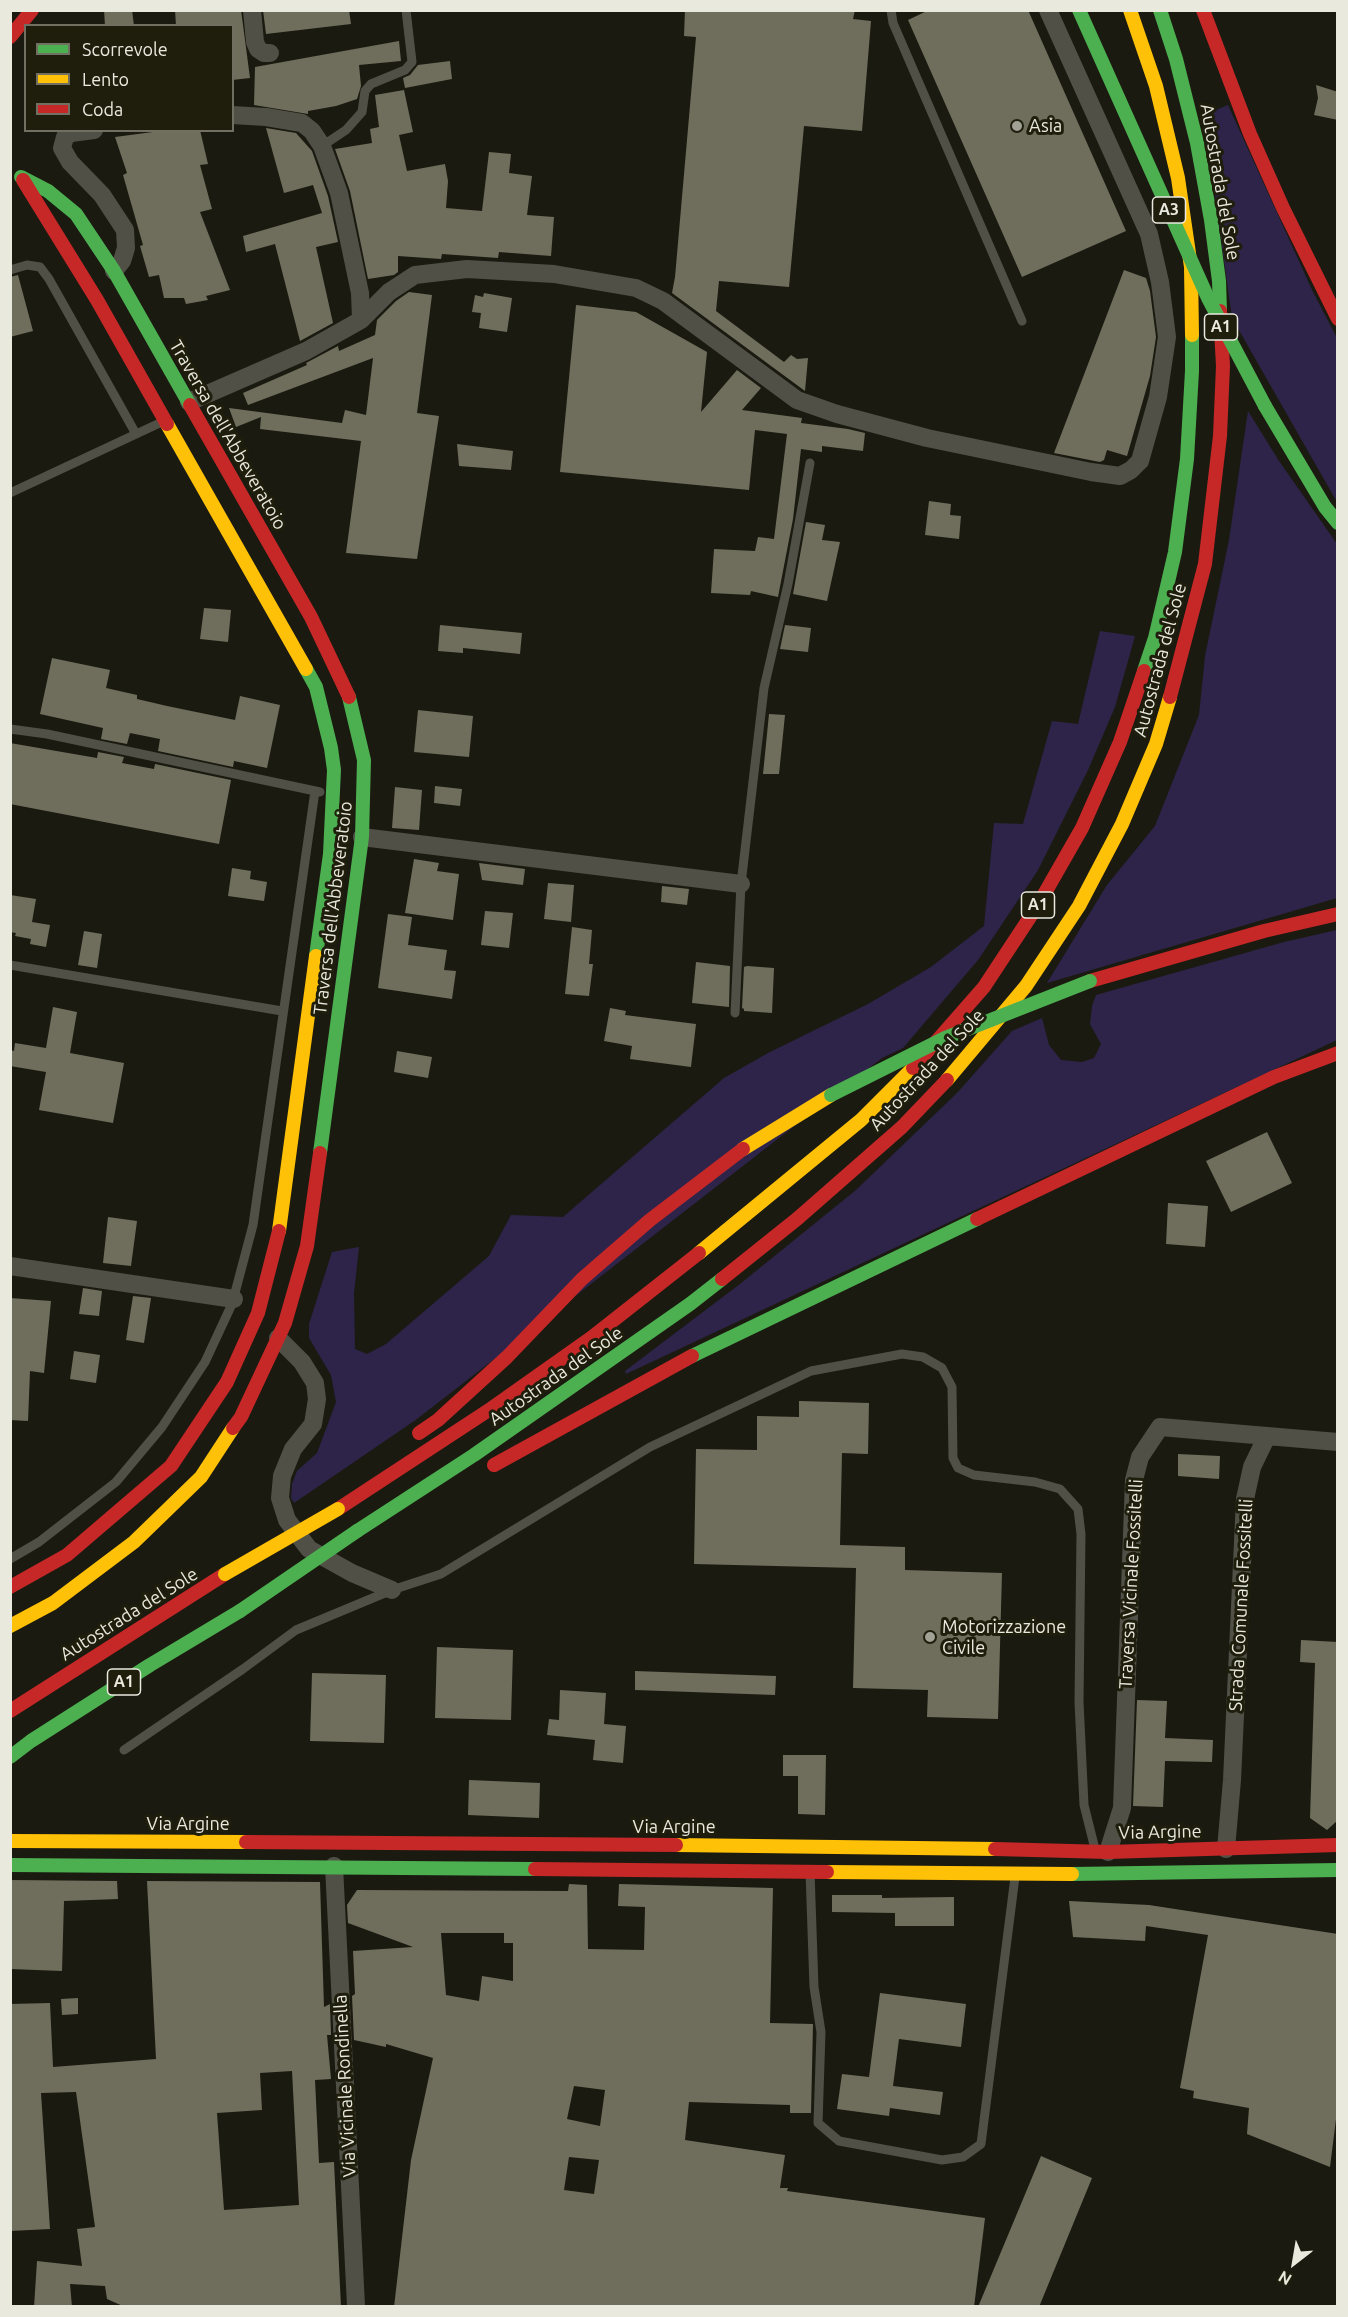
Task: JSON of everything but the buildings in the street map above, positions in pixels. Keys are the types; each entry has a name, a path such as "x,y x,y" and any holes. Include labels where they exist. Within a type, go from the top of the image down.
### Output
{"main road":[{"path":"10,37 32,10"},
{"name":"A3","path":"1079,10 1208,298 1265,406 1325,507 1338,524"},
{"name":"Autostrada del Sole","path":"10,1711 225,1574 338,1509 492,1408 591,1338 676,1272 861,1120 923,1058 984,987 1038,905 1082,828 1120,742 1155,638 1175,552 1187,459 1192,382 1191,267 1178,178 1156,86 1130,10"},
{"name":"Autostrada del Sole","path":"10,1757 140,1671 240,1611 474,1455 690,1304 797,1219 902,1127 963,1063 1026,986 1078,906 1111,844 1156,744 1185,646 1204,564 1220,436 1222,366 1219,280 1197,143 1176,59 1160,10"},
{"path":"1203,10 1255,145 1338,319"},
{"path":"1221,59 1285,179"},
{"name":"Traversa dell'Abbeveratoio","path":"10,165 21,177 97,300 316,687 331,748 334,795 330,854 277,1244 258,1313 226,1382 171,1466 68,1555 10,1587"},
{"name":"Traversa dell'Abbeveratoio","path":"10,1626 52,1603 134,1542 201,1477 241,1417 285,1323 307,1246 362,837 364,760 348,692 311,617 114,271 76,214 48,191 21,177"},
{"path":"410,1438 438,1420 464,1397 507,1357 582,1279 650,1220 732,1156 831,1095 945,1038 1090,981 1242,936 1338,914"},
{"path":"483,1471 670,1366 1274,1077 1338,1053"},
{"path":"225,1574 299,1515"},
{"path":"240,1611 356,1549"},
{"name":"Via Argine","path":"10,1841 861,1846 1102,1851 1338,1845"},
{"path":"10,1865 810,1870 1015,1875 1338,1870"}],"street":[{"path":"252,10 258,50 270,53"},
{"path":"189,402 306,351 361,320 389,292 415,275 467,269 554,274 636,288 663,301 797,400 837,414 927,438 1120,476 1140,461 1158,397 1167,337 1160,282 1149,234 1048,10"},
{"path":"234,115 266,117 302,123 312,131 322,146 339,193 360,293 361,320"},
{"path":"79,132 65,137 62,148 70,162 102,195 125,230 126,248 122,261 114,271"},
{"path":"362,837 741,884"},
{"path":"10,1266 234,1299"},
{"path":"278,1338 302,1362 315,1383 317,1399 313,1424 293,1449 282,1476 280,1498 287,1520 309,1549 352,1573 392,1590"},
{"name":"Traversa Vicinale Fossitelli","path":"1102,1851 1122,1808 1134,1480 1140,1457 1160,1427 1266,1436"},
{"path":"1266,1436 1338,1442"},
{"name":"Strada Comunale Fossitelli","path":"1226,1849 1232,1780 1245,1499 1252,1467 1266,1436"},
{"name":"Via Vicinale Rondinella","path":"334,1866 356,2307"}],"lane":[{"path":"322,146 346,130 362,112 365,91 371,84 405,70 412,62 406,10"},
{"path":"891,10 893,23 1022,321"},
{"path":"10,270 27,265 40,267 49,279 136,434"},
{"path":"10,493 164,421"},
{"path":"735,1013 741,884 764,688 788,584 810,463"},
{"path":"10,729 47,734 334,795"},
{"path":"10,1559 39,1542 116,1482 162,1427 205,1362 234,1299 253,1225 315,791"},
{"path":"10,965 282,1011"},
{"path":"124,1750 296,1630 392,1590 441,1574 650,1447 811,1371 902,1354 924,1357 942,1368 952,1388 953,1458 958,1468 974,1474 1035,1482 1060,1489 1078,1509 1081,1534 1079,1702 1084,1805 1102,1851"},
{"path":"810,1870 814,1987 821,2032 818,2123 839,2142 942,2160 963,2157 981,2144 1015,1875"}],"shaded area":[{"path":"1228,105 1313,292 1337,338 1337,502 1232,318 1204,115"},
{"path":"1248,411 1279,461 1337,544 1337,898 1047,983 1107,885 1155,826 1199,715 1205,656 1229,540"},
{"path":"1100,631 1135,636 1115,707 1088,770 1038,870 978,960 903,1048 882,1058 417,1419 294,1503 291,1498 292,1484 297,1471 317,1453 336,1402 331,1375 309,1338 309,1324 332,1252 359,1247 354,1293 355,1349 367,1354 386,1344 489,1256 511,1215 563,1217 724,1078 768,1053 868,1004 931,967 984,926 994,823 1023,824 1052,721 1078,724"},
{"path":"1337,930 1337,1040 626,1374 625,1371 740,1284 856,1190 958,1092 1012,1031 1042,1018 1049,1045 1061,1060 1082,1062 1094,1058 1101,1044 1090,1024 1096,995 1284,942"}],"traffic: fast":[{"path":"1079,10 1208,298 1265,406"},
{"path":"1160,10 1176,59 1197,143 1211,220 1219,281 1220,311"},
{"path":"21,177 48,191 76,214 114,271 190,405"},
{"path":"1144,671 1155,638 1175,552 1187,459 1192,335"},
{"path":"1265,406 1325,507 1338,523"},
{"path":"306,669 316,687 334,770 330,854 316,956"},
{"path":"320,1153 362,837 364,760 349,697"},
{"path":"831,1095 945,1038 1090,981"},
{"path":"692,1356 977,1219"},
{"path":"357,1531 474,1455 690,1304 722,1279"},
{"path":"240,1611 357,1531"},
{"path":"10,1757 31,1741 150,1665 240,1611"},
{"path":"10,1865 535,1869"},
{"path":"1072,1874 1338,1870"}],"traffic: slow":[{"path":"1130,10 1156,86 1178,178 1191,267 1192,335"},
{"path":"167,424 306,669"},
{"path":"947,1080 1026,986 1079,906 1122,824 1156,744 1170,697"},
{"path":"279,1231 316,956"},
{"path":"699,1253 861,1120 913,1068"},
{"path":"743,1149 831,1095"},
{"path":"10,1626 53,1603 134,1542 201,1477 233,1428"},
{"path":"225,1574 338,1509"},
{"path":"10,1841 246,1842"},
{"path":"676,1845 995,1849"},
{"path":"827,1872 1072,1874"}],"traffic: jam":[{"path":"10,37 32,10"},
{"path":"1203,10 1250,134 1283,208 1338,319"},
{"path":"23,180 97,300 167,424"},
{"path":"1170,697 1205,564 1220,436 1223,366 1220,311"},
{"path":"190,405 311,617 349,697"},
{"path":"913,1068 984,987 1038,905 1082,828 1120,742 1144,671"},
{"path":"1090,981 1264,931 1338,914"},
{"path":"977,1219 1274,1077 1338,1053"},
{"path":"722,1279 797,1219 902,1127 947,1080"},
{"path":"419,1433 438,1420 507,1357 582,1279 650,1220 743,1149"},
{"path":"233,1428 241,1417 285,1323 307,1246 320,1153"},
{"path":"10,1587 67,1555 171,1466 227,1382 258,1313 279,1231"},
{"path":"338,1509 492,1408 591,1338 699,1253"},
{"path":"494,1465 692,1356"},
{"path":"10,1711 225,1574"},
{"path":"246,1842 676,1845"},
{"path":"995,1849 1108,1852 1338,1845"},
{"path":"535,1869 827,1872"}],"place":[{"name":"Asia","path":"1017,126"},
{"name":"Motorizzazione Civile","path":"930,1637"}]}
